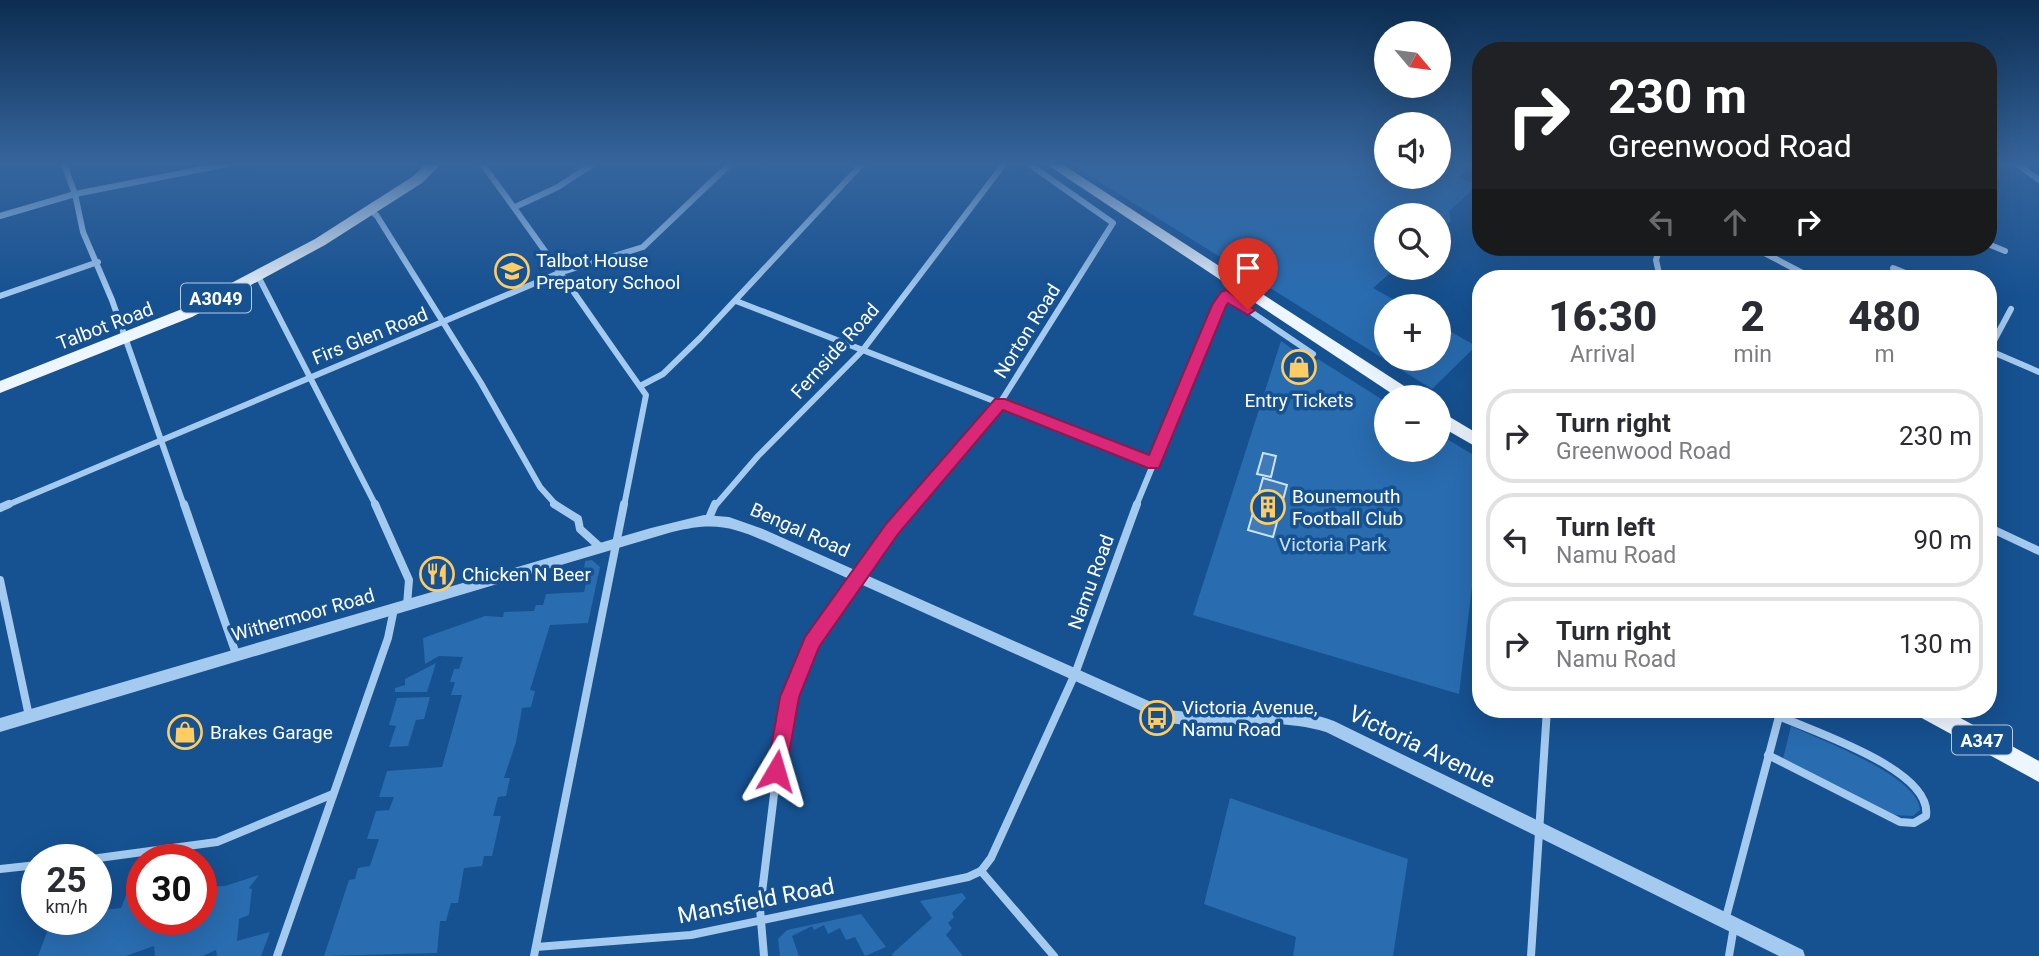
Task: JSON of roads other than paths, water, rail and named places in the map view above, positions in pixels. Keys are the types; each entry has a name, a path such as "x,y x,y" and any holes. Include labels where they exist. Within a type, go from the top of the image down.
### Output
{"main road":[{"path":"1120,209 1391,385"},
{"name":"Talbot Road","path":"0,387 164,324 258,276 370,210"},
{"path":"1451,424 1472,438"},
{"name":"A347","path":"1941,718 2039,772"}],"street":[{"path":"0,216 25,209"},
{"path":"78,209 83,232 98,262 236,654"},
{"path":"516,209 646,395 534,954"},
{"name":"Firs Glen Road","path":"0,508 559,273 643,247 683,209"},
{"path":"642,386 663,374 736,301 821,209"},
{"name":"Fernside Road","path":"709,518 717,501 862,351 970,209"},
{"name":"Norton Road","path":"764,956 760,921 782,729 789,697 811,643 892,529 1000,403 1113,223 1093,209"},
{"path":"370,210 377,216 443,323 540,487 555,505 578,519 580,529 601,548"},
{"path":"1997,248 2005,251"},
{"path":"1771,256 1797,270"},
{"path":"0,296 98,262"},
{"path":"258,276 382,517 409,580 277,956"},
{"name":"Namu Road","path":"981,871 991,858 1075,674 1154,463 1219,305 1226,295 1313,354"},
{"path":"736,301 1154,463"},
{"path":"1997,334 2011,309"},
{"path":"1997,354 2039,372"},
{"name":"Bengal Road","path":"618,542 709,518 743,526 1075,674"},
{"path":"1997,531 2039,551"},
{"name":"Withermoor Road","path":"0,725 618,542"},
{"path":"0,580 29,717"},
{"name":"Victoria Avenue","path":"1075,674 1167,716 1186,720 1292,715 1308,717 1797,956"},
{"path":"1531,956 1546,718"},
{"path":"1729,956 1729,924 1778,718"},
{"path":"1768,755 1900,822 1914,823 1926,816 1927,807 1923,794 1905,777 1792,718"},
{"path":"112,856 217,842 333,794"},
{"path":"0,869 21,867"},
{"path":"981,871 1054,956"},
{"name":"Mansfield Road","path":"534,954 683,936 968,877 981,871"}],"place":[{"name":"Talbot House Prepatory School","path":"512,271"},
{"name":"Entry Tickets","path":"1299,367"},
{"name":"Bounemouth Football Club","path":"1268,507"},
{"name":"Chicken N Beer","path":"437,574"},
{"name":"Victoria Avenue, Namu Road","path":"1157,718"},
{"name":"Brakes Garage","path":"185,732"}],"park label":[{"name":"Victoria Park","path":"1333,544"}]}
